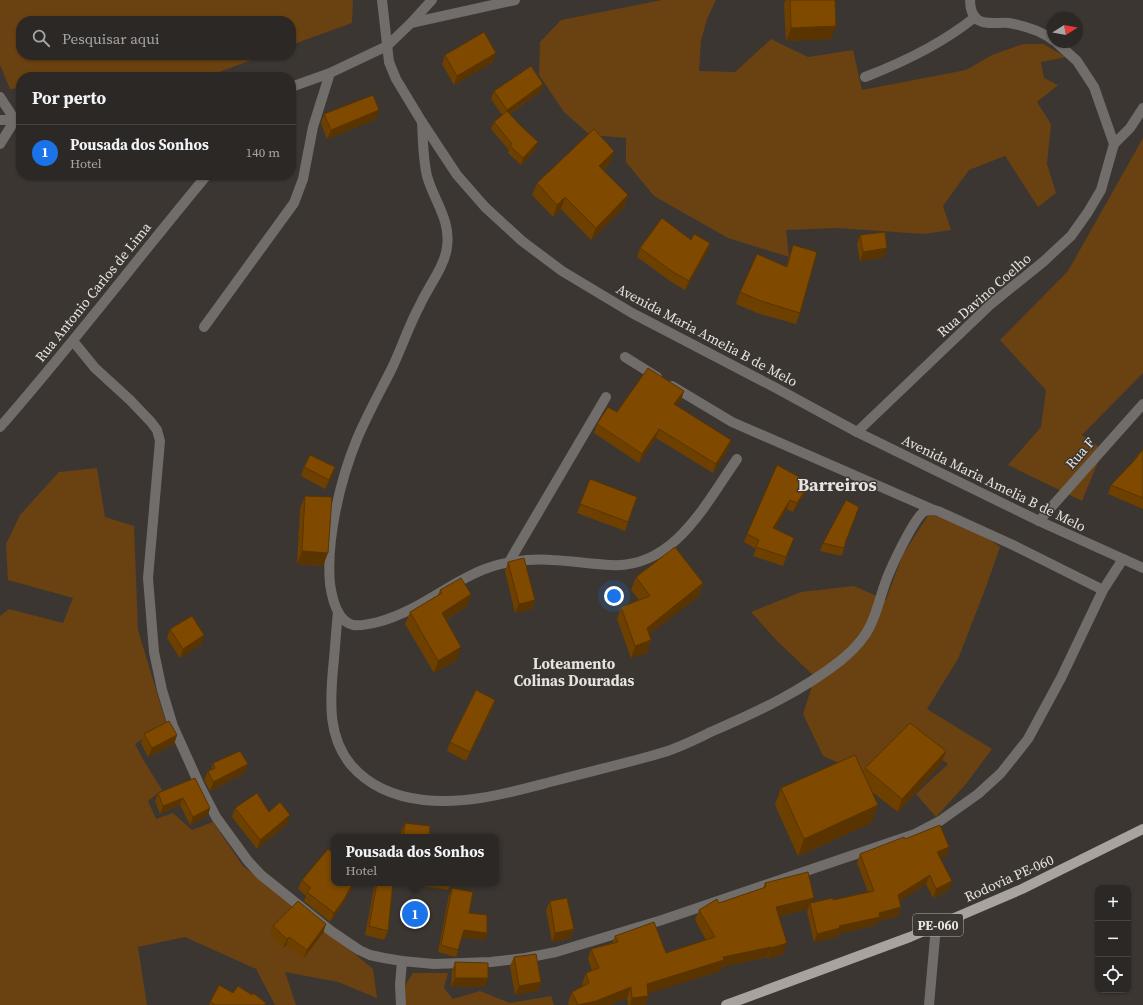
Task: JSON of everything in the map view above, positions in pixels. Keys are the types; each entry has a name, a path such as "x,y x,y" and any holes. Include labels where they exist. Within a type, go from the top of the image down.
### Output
{"main road":[{"name":"Rodovia PE-060","path":"726,1005 903,940 1022,889 1143,829"}],"street":[{"name":"Avenida Maria Amelia B de Melo","path":"382,0 389,62 396,79 457,175 485,206 522,241 562,271 632,313 857,432 1039,521 1143,568"},
{"path":"296,85 330,73 387,46 432,0"},
{"path":"411,23 515,0"},
{"path":"970,0 970,8 975,17 979,20 1008,23 1034,29 1047,37"},
{"path":"865,77 910,58 939,42 975,17"},
{"path":"1063,48 1077,61 1094,87 1114,144 1130,128 1143,108"},
{"path":"204,327 294,203 303,179 313,127 330,73"},
{"path":"0,97 16,117"},
{"path":"0,120 16,120"},
{"path":"422,122 423,154 427,177 445,220 447,250 442,263 419,305 392,368 356,441 342,483 333,530 329,571 331,595 338,612 345,620 354,625 373,623 389,619 408,612 477,572 509,562 550,559 619,565 638,562 655,555 671,544 688,529 737,459"},
{"path":"0,144 16,123"},
{"name":"Rua Davino Coelho","path":"857,432 991,304 1043,262 1071,236 1101,190 1114,144"},
{"name":"Rua Antonio Carlos de Lima","path":"0,427 73,341 152,241 203,180"},
{"path":"73,341 95,368 130,400 157,430 160,441 148,578 154,652 162,690 174,726 200,786 216,817 248,861 261,875 346,943 370,955 402,961 434,964 490,962 525,958 556,952 662,920 915,834 940,820 978,794 1001,773 1028,739 1061,678 1104,590 1122,559"},
{"path":"625,357 732,422 1013,545 1104,590"},
{"path":"509,562 606,397"},
{"name":"Rua F","path":"1039,521 1143,404"},
{"path":"338,612 330,702 332,725 338,745 357,772 382,790 393,794 424,800 446,801 505,794 662,753 742,719 797,690 841,660 863,637 870,626 890,571 912,527 923,512 934,510"},
{"path":"929,1005 936,926"},
{"path":"401,1005 400,985 402,961"}],"shaded area":[{"path":"0,0 353,0 352,23 296,43 296,16 16,16 16,60 252,60 219,72 16,72 16,88 10,89 0,65"},
{"path":"662,0 716,0 707,19 701,41 699,71 735,72 771,39 808,57 853,50 862,90 966,70 992,55 1023,44 1043,44 1047,46 1047,48 1050,48 1066,57 1041,62 1044,78 1058,85 1037,102 1051,124 1047,164 1056,193 1038,207 1005,156 969,170 943,206 951,230 924,234 837,228 786,230 789,257 728,238 654,196 626,162 626,138 590,135 564,112 539,75 540,42 561,20"},
{"path":"1143,138 1143,373 1082,435 1103,450 1082,501 1008,465 1041,427 1046,390 1000,340 1068,271"},
{"path":"97,468 105,517 134,526 138,630 166,723 135,744 162,790 148,801 156,819 173,813 192,830 213,822 243,866 294,904 373,969 377,998 338,982 285,972 296,1005 275,1005 256,969 185,937 138,947 147,1005 0,1005 0,616 9,609 63,623 73,598 8,580 6,544 20,515 59,472"},
{"path":"929,514 971,526 1000,547 958,659 927,709 992,749 966,784 936,817 916,794 948,764 905,734 876,757 862,773 823,756 803,714 815,677 778,642 751,612 801,592 854,586 886,600 902,556"},
{"path":"413,973 448,973 444,988 453,999 480,991 510,1003 551,996 554,1005 406,1005 404,987"}],"building":[{"path":"790,0 835,0 836,26 791,28"},
{"path":"484,32 496,53 457,76 445,55"},
{"path":"531,66 543,84 507,110 494,91"},
{"path":"373,95 379,110 331,130 324,114"},
{"path":"507,111 538,142 523,158 510,146 512,144 494,122"},
{"path":"594,129 614,151 599,166 628,195 596,228 565,197 557,205 537,183"},
{"path":"662,218 691,240 694,234 710,243 689,281 673,272 640,248"},
{"path":"885,232 887,248 863,252 860,235"},
{"path":"793,245 817,252 800,313 761,301 740,292 757,254 787,267"},
{"path":"648,368 684,391 674,404 731,440 716,464 659,429 642,454 597,424 608,407 617,412"},
{"path":"1143,449 1143,498 1111,485"},
{"path":"310,455 335,467 329,480 304,467"},
{"path":"777,465 810,483 797,503 790,500 773,528 794,538 786,557 756,547 759,540 747,534"},
{"path":"590,479 637,497 628,522 580,504"},
{"path":"305,496 332,497 328,553 302,551"},
{"path":"846,500 859,507 844,548 823,543"},
{"path":"675,547 703,583 647,628 651,640 635,646 621,607 650,596 636,577"},
{"path":"524,558 535,600 519,604 508,562"},
{"path":"461,578 471,594 442,613 461,647 438,661 410,612 442,593 440,590"},
{"path":"192,616 204,635 183,649 170,629"},
{"path":"476,690 495,700 470,752 450,742"},
{"path":"169,721 177,735 152,748 144,734"},
{"path":"910,723 946,751 902,799 865,768"},
{"path":"240,751 248,764 213,782 208,771 215,768 213,763"},
{"path":"855,755 878,805 804,839 781,788"},
{"path":"195,778 210,808 193,817 183,798 163,806 158,793"},
{"path":"257,793 269,812 280,802 290,815 260,840 235,808"},
{"path":"405,823 430,826 429,834 403,834"},
{"path":"940,825 949,847 937,852 952,881 936,889 930,875 898,895 901,907 879,913 880,917 839,926 840,928 817,934 810,903 833,898 833,900 874,891 860,854 904,837 905,839"},
{"path":"328,849 331,852 331,886 351,886 334,913 307,892 311,888 302,880"},
{"path":"808,872 814,898 776,907 787,943 771,948 723,957 724,960 647,984 648,996 632,998 631,987 596,1001 578,1005 572,992 589,983 586,973 599,968 591,949 618,942 615,936 654,922 666,953 715,937 699,910 717,899 719,903 766,887 765,883"},
{"path":"376,886 393,886 388,931 369,926"},
{"path":"452,888 473,892 469,913 487,915 487,933 464,930 458,950 441,945"},
{"path":"567,898 574,929 555,933 550,901"},
{"path":"298,901 326,924 307,950 289,937 287,939 273,926"},
{"path":"536,954 541,982 519,986 514,957"},
{"path":"455,962 488,963 488,978 455,978"},
{"path":"219,985 233,993 238,986 252,995 253,993 266,1003 264,1005 215,1005 210,1002"}],"place":[{"name":"Pousada dos Sonhos","path":"415,914"}],"district":[{"name":"Barreiros","path":"837,484"},
{"name":"Loteamento Colinas Douradas","path":"574,672"}]}
